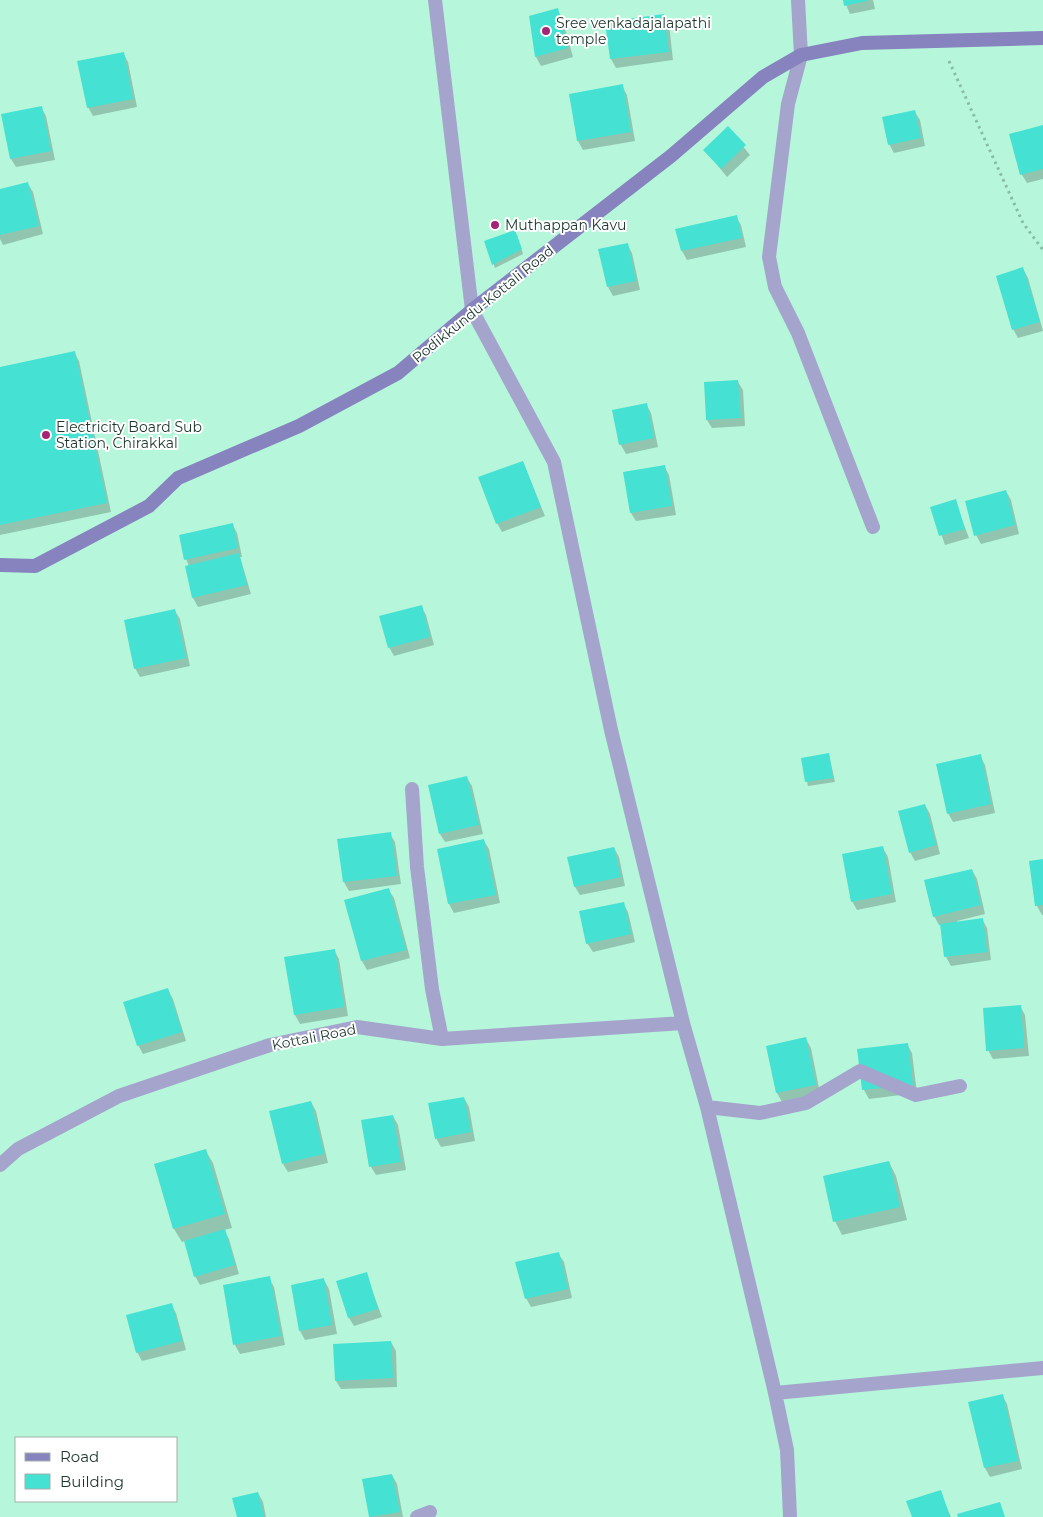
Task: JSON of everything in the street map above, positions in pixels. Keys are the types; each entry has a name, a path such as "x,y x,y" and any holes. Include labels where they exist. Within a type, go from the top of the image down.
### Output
{"main road":[{"name":"Podikkundu-Kottali Road","path":"0,566 35,566 149,506 178,478 299,426 398,373 472,310 671,156 763,78 801,55 862,43 1043,38"}],"street":[{"path":"434,0 472,310 554,462 611,730 683,1023 707,1107 775,1393 787,1450 790,1517"},
{"path":"798,0 801,55 788,104 769,257 775,287 798,333 873,527"},
{"path":"412,789 417,867 432,989 442,1039"},
{"name":"Kottali Road","path":"0,1164 18,1149 119,1096 270,1045 357,1027 442,1039 683,1023"},
{"path":"707,1107 760,1113 806,1103 860,1071 916,1095 960,1086"},
{"path":"775,1393 1043,1368"}],"path":[{"path":"939,40 1023,223 1043,250"}],"building":[{"path":"843,0 867,0 867,1 844,6"},
{"path":"558,8 568,48 535,57 529,16"},
{"path":"664,14 669,52 610,59 605,22"},
{"path":"124,52 133,99 87,108 77,61"},
{"path":"623,84 631,132 577,141 569,94"},
{"path":"42,106 51,151 10,159 1,114"},
{"path":"915,110 921,138 888,145 882,117"},
{"path":"1043,125 1043,169 1020,175 1009,134"},
{"path":"728,126 746,145 721,169 703,150"},
{"path":"28,182 39,226 0,235 0,189"},
{"path":"737,215 742,238 681,251 675,229"},
{"path":"515,230 522,249 492,265 484,241"},
{"path":"628,243 636,281 607,287 598,249"},
{"path":"1023,267 1040,322 1012,330 996,276"},
{"name":"Electricity Board Sub Station, Chirakkal","path":"75,351 107,503 0,525 0,367"},
{"path":"738,380 741,418 706,420 704,382"},
{"path":"647,403 654,438 619,445 612,410"},
{"path":"523,461 541,507 496,524 478,477"},
{"path":"665,465 672,506 630,513 623,472"},
{"path":"1006,490 1015,525 974,536 965,501"},
{"path":"956,499 965,529 939,536 930,507"},
{"path":"233,523 238,548 184,560 179,535"},
{"path":"239,553 247,585 192,598 185,566"},
{"path":"422,605 430,637 388,648 379,616"},
{"path":"175,609 186,658 134,669 124,620"},
{"path":"829,753 833,778 805,782 801,758"},
{"path":"981,754 991,804 947,814 936,764"},
{"path":"467,776 479,825 439,834 428,785"},
{"path":"925,804 936,845 909,853 898,811"},
{"path":"391,832 397,876 343,882 337,839"},
{"path":"484,839 496,895 448,904 437,849"},
{"path":"883,846 892,894 851,902 842,854"},
{"path":"614,847 621,877 574,887 567,857"},
{"path":"1043,859 1043,905 1035,906 1029,861"},
{"path":"972,869 981,905 933,917 924,880"},
{"path":"389,888 406,950 361,961 344,900"},
{"path":"624,902 631,934 586,944 579,911"},
{"path":"983,918 987,952 944,957 940,924"},
{"path":"335,949 344,1007 294,1015 284,957"},
{"path":"168,988 182,1032 137,1046 123,1002"},
{"path":"1021,1005 1024,1048 986,1051 983,1008"},
{"path":"806,1037 816,1085 776,1093 766,1046"},
{"path":"908,1043 913,1085 862,1090 857,1049"},
{"path":"464,1097 471,1132 435,1139 428,1103"},
{"path":"311,1101 324,1154 282,1164 269,1111"},
{"path":"393,1115 401,1162 369,1167 361,1120"},
{"path":"206,1149 225,1214 173,1229 154,1164"},
{"path":"889,1161 900,1207 833,1222 823,1176"},
{"path":"225,1229 235,1265 194,1277 184,1241"},
{"path":"559,1252 568,1289 525,1299 515,1262"},
{"path":"367,1272 378,1309 348,1318 336,1281"},
{"path":"270,1276 281,1336 233,1345 223,1285"},
{"path":"324,1278 332,1325 299,1331 291,1285"},
{"path":"172,1303 182,1341 136,1353 126,1315"},
{"path":"391,1341 393,1378 335,1381 333,1344"},
{"path":"1003,1394 1018,1461 984,1468 968,1402"},
{"path":"392,1474 400,1512 369,1517 362,1479"},
{"path":"941,1490 950,1517 912,1517 906,1501"},
{"path":"258,1492 264,1517 237,1517 232,1498"},
{"path":"1000,1502 1005,1517 958,1517 957,1514"}],"place":[{"name":"Sree venkadajalapathi temple","path":"546,31"},
{"name":"Muthappan Kavu","path":"495,225"},
{"name":"Electricity Board Sub Station, Chirakkal","path":"46,435"}]}
